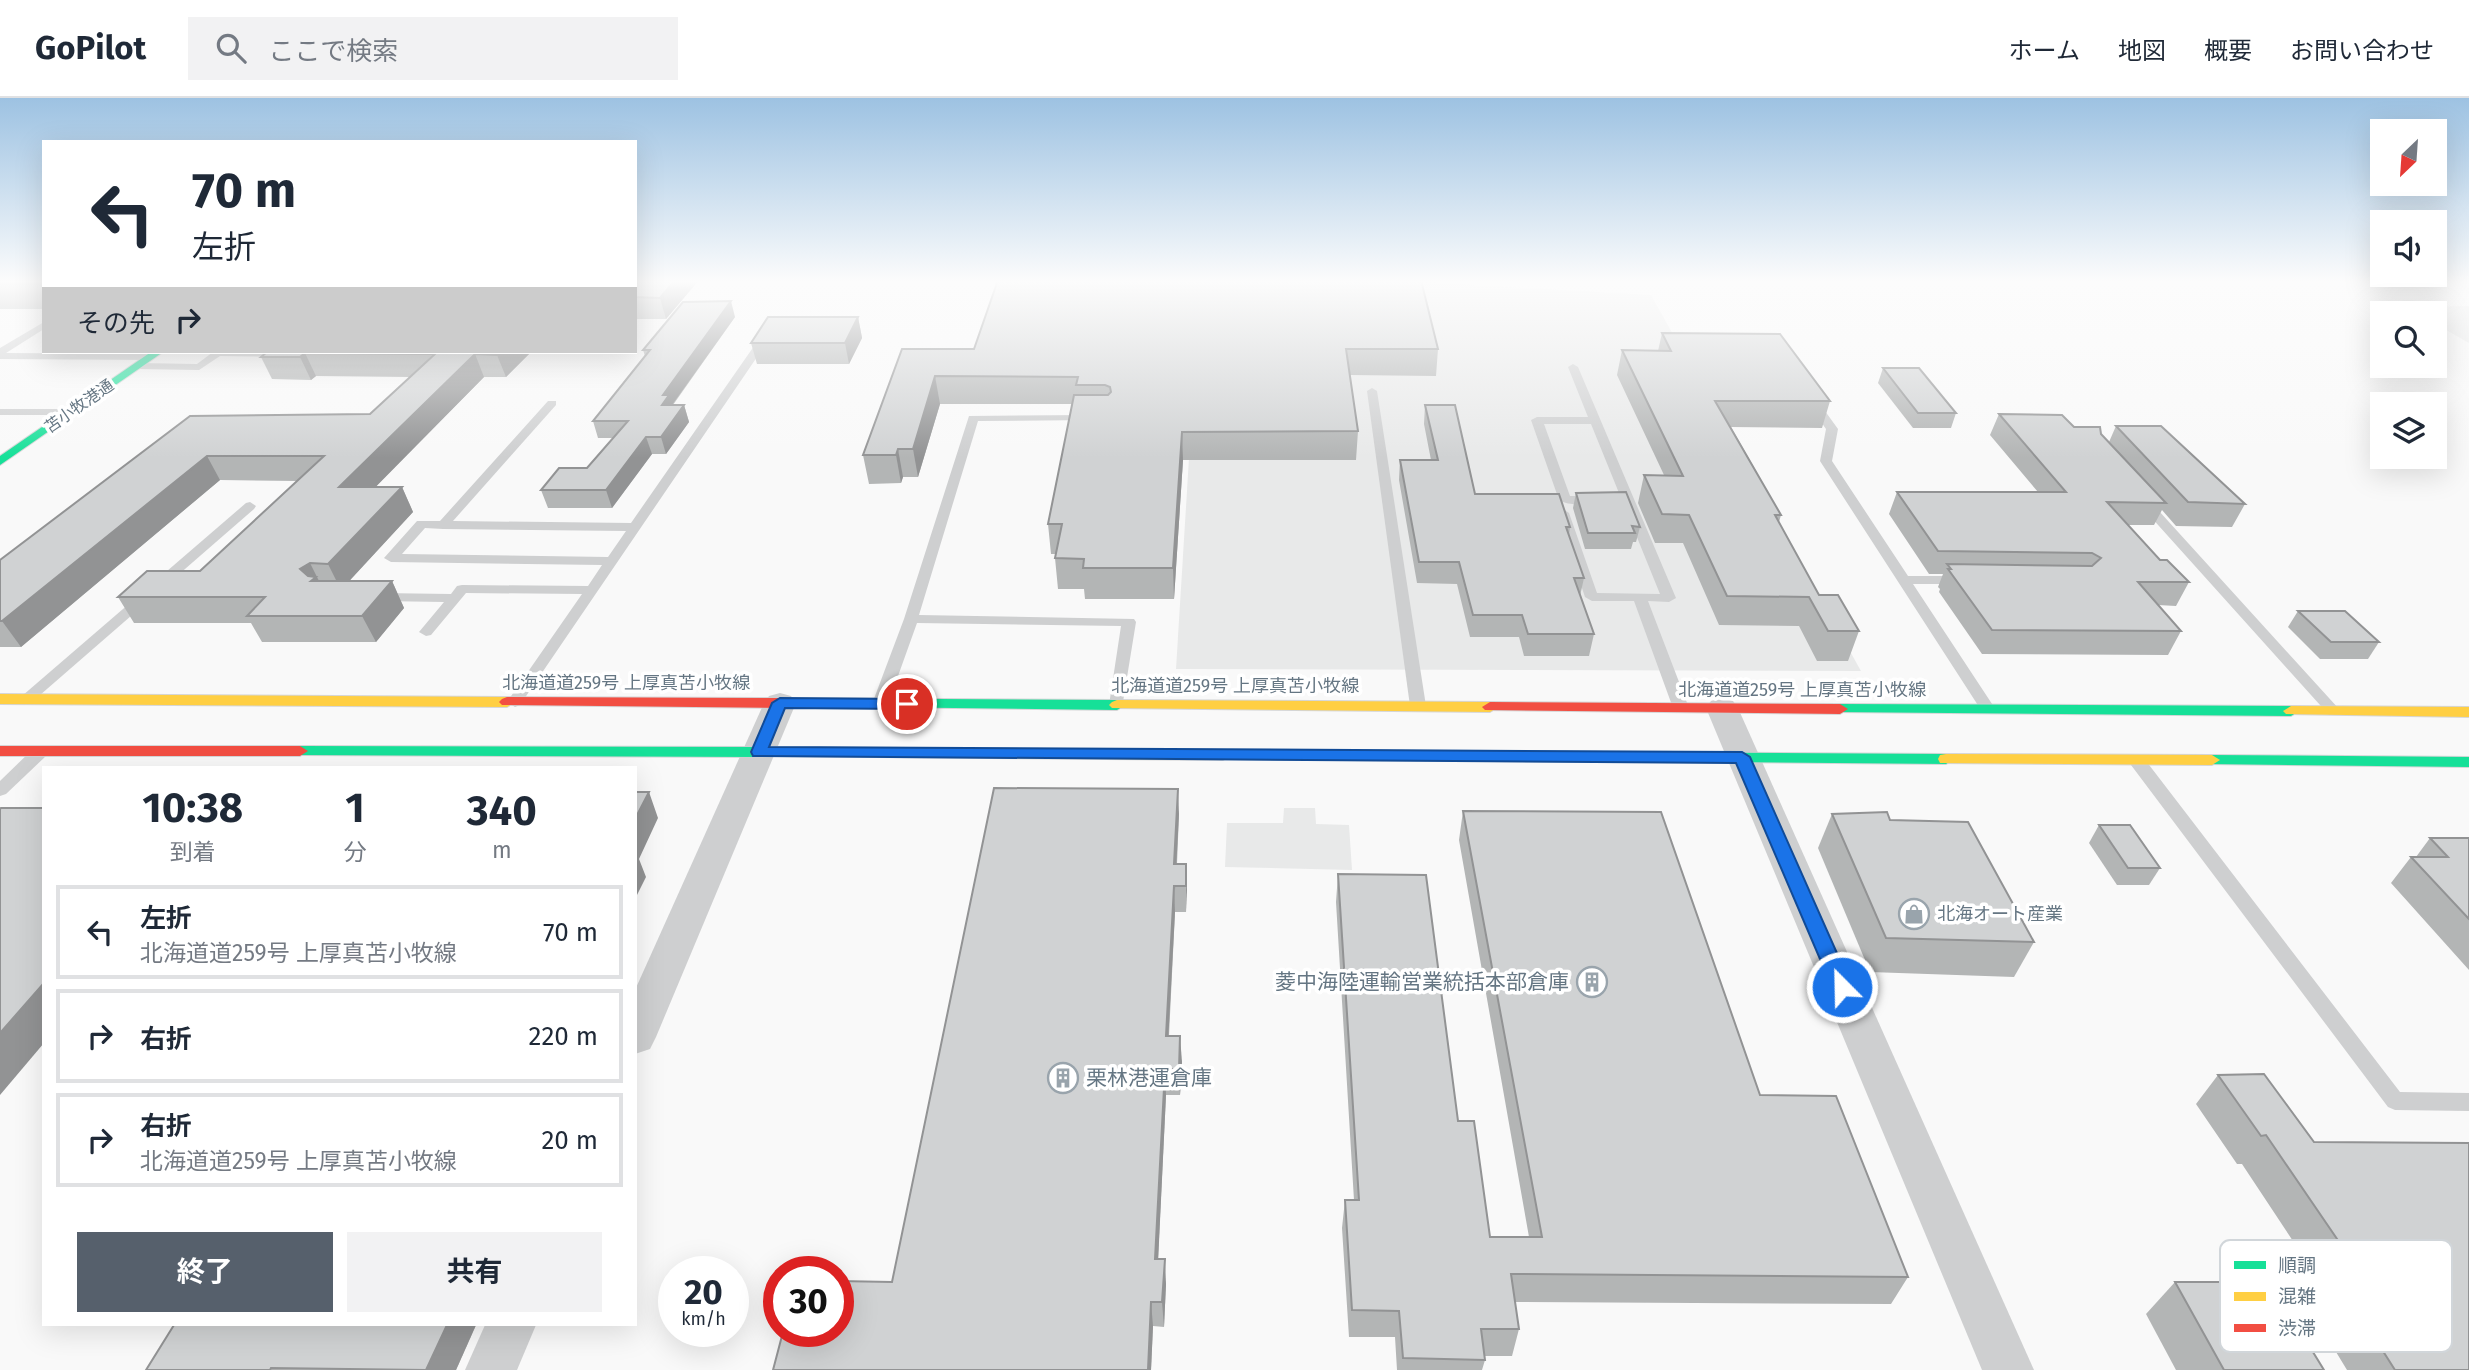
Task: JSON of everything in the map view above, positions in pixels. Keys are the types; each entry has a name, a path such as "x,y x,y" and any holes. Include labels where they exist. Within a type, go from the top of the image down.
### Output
{"main road":[{"name":"苫小牧港通","path":"0,461 155,354"},
{"name":"北海道道259号 上厚真苫小牧線","path":"0,699 2469,712"},
{"path":"0,751 759,752 2469,762"}],"street":[{"path":"637,1032 780,703"},
{"path":"1722,708 2008,1370"},
{"path":"491,1370 511,1326"}],"lane":[{"path":"0,354 23,339"},
{"path":"515,702 764,339"},
{"path":"0,354 155,354"},
{"path":"137,366 199,367 217,354"},
{"path":"1573,367 1595,421 1616,501 1669,598 1591,597 1559,500 1616,501"},
{"path":"1802,386 1832,429 1826,461 1988,710"},
{"path":"1372,391 1418,706"},
{"path":"443,525 552,403"},
{"path":"0,412 71,412"},
{"path":"880,704 911,619 973,418 1106,418"},
{"path":"1565,500 1537,420 1595,421"},
{"path":"2134,490 2334,712"},
{"path":"27,699 250,506"},
{"path":"611,561 391,558 422,524 634,527"},
{"path":"1903,580 1971,580"},
{"path":"426,632 461,589 591,590"},
{"path":"362,597 453,598"},
{"path":"1639,597 1681,708"},
{"path":"911,619 1129,622 1117,705"},
{"path":"0,790 41,751"},
{"path":"2137,761 2395,1101 2469,1102"}],"shaded area":[{"path":"1196,339 1676,339 1861,671 1176,669"},
{"path":"1284,808 1315,808 1316,824 1349,825 1352,870 1225,867 1227,823 1283,823"}],"building":[{"path":"652,339 703,339 663,395 669,395 662,405 684,405 661,437 646,437 606,490 541,490 559,468 587,468 628,421 593,421 650,350 643,350"},
{"path":"753,339 847,339 845,343 751,343"},
{"path":"977,339 1436,339 1438,349 1346,349 1358,431 1182,432 1173,568 1083,568 1084,559 1055,558 1062,524 1048,524 1074,395 1108,395 1111,392 1110,387 1076,385 1078,377 935,376 913,449 898,449 896,455 863,455 902,349 974,349"},
{"path":"1665,339 1784,339 1830,401 1715,401 1781,515 1775,515 1819,595 1838,595 1859,631 1828,631 1809,597 1727,596 1689,515 1662,514 1644,475 1683,476 1622,350 1671,351"},
{"path":"265,354 304,354 300,357 261,357"},
{"path":"435,354 475,354 339,487 402,487 328,564 310,563 300,569 308,576 316,577 311,581 392,581 362,616 247,616 265,597 118,597 147,571 200,571 324,456 207,456 0,621 0,560 190,416 370,414"},
{"path":"1883,368 1919,368 1956,413 1918,413"},
{"path":"1425,405 1455,405 1475,494 1559,494 1570,527 1566,527 1584,578 1574,578 1594,634 1528,634 1522,615 1473,615 1459,562 1419,562 1400,460 1438,460"},
{"path":"1999,414 2062,415 2074,427 2100,427 2101,434 2166,503 2107,502 2160,560 2167,560 2189,582 2138,582 2181,631 1992,630 1947,564 2092,566 2101,558 2092,553 1938,551 1897,492 2066,492"},
{"path":"2116,426 2161,426 2245,504 2188,502"},
{"path":"1626,492 1640,527 1632,526 1635,533 1588,533 1576,493"},
{"path":"2298,611 2345,611 2379,642 2331,642"},
{"name":"栗林港運倉庫","path":"994,788 1178,789 1174,864 1186,864 1186,886 1174,886 1166,1036 1180,1036 1179,1069 1165,1069 1155,1259 1165,1259 1162,1302 1151,1302 1148,1370 773,1370 779,1347 854,1347 854,1281 892,1282"},
{"path":"637,792 649,792 637,815"},
{"path":"42,808 42,985 0,1033 0,809"},
{"path":"1463,811 1661,812 1760,1095 1836,1096 1908,1277 1511,1274 1519,1329 1481,1329 1485,1360 1403,1358 1399,1311 1352,1310 1345,1200 1359,1200 1338,874 1426,875 1458,1121 1474,1121 1490,1237 1542,1237"},
{"path":"1887,812 1890,820 1968,822 2034,942 1886,938 1832,814"},
{"path":"2099,825 2130,825 2160,868 2128,868"},
{"path":"2430,838 2469,838 2469,919 2411,857 2448,857"},
{"path":"2264,1074 2314,1142 2469,1143 2469,1370 2395,1370 2384,1352 2452,1352 2452,1240 2338,1240 2266,1135 2261,1136 2218,1075"},
{"path":"2175,1282 2220,1282 2220,1352 2313,1352 2324,1370 2224,1370"},
{"path":"173,1326 447,1326 426,1370 146,1370"}],"traffic: fast":[{"path":"0,461 155,354"},
{"path":"788,703 1117,705"},
{"path":"1840,709 2291,711"},
{"path":"300,751 758,752"},
{"path":"1609,757 1946,759"},
{"path":"2212,760 2469,762"}],"traffic: slow":[{"path":"0,699 507,702"},
{"path":"1117,705 1490,707"},
{"path":"2291,711 2469,712"},
{"path":"758,752 1223,755"},
{"path":"1946,759 2212,760"}],"traffic: jam":[{"path":"507,702 788,703"},
{"path":"1490,707 1840,709"},
{"path":"0,751 300,751"},
{"path":"1223,755 1609,757"}],"place":[{"name":"北海オート産業","path":"1914,914"},
{"name":"菱中海陸運輸営業統括本部倉庫","path":"1592,982"},
{"name":"栗林港運倉庫","path":"1063,1078"}],"route":[{"path":"907,704 780,703 759,752 1742,757 1842,987"}]}
